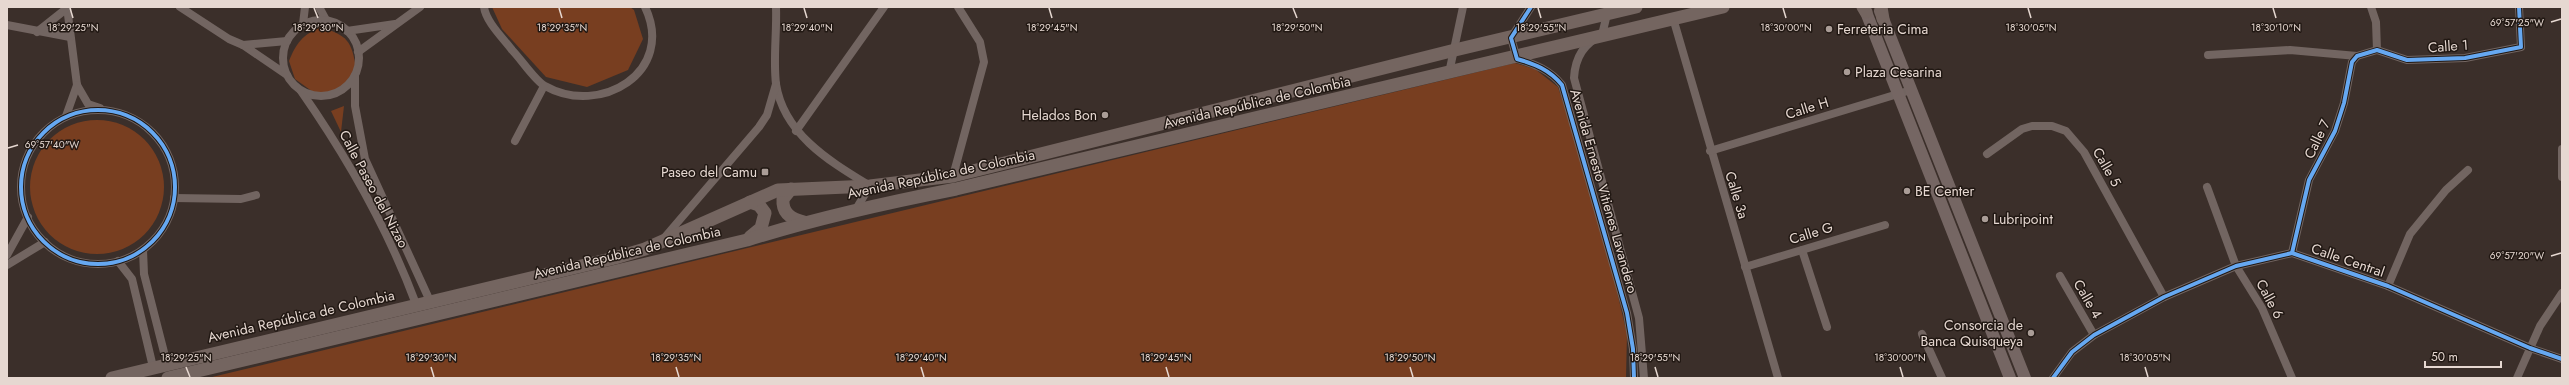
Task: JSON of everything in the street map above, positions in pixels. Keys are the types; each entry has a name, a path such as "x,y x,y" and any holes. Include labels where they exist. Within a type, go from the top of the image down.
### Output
{"main road":[{"name":"Avenida República de Colombia","path":"112,378 416,304 615,258 662,241 778,190 870,186 953,176 1455,50 1511,38 1636,7"},
{"name":"Avenida República de Colombia","path":"168,378 747,240 804,222 856,209 956,189 1723,7"},
{"path":"1873,10 1905,92 2025,378"},
{"path":"1873,10 1905,92 2010,378"},
{"path":"791,189 783,199 785,213 790,217 804,222"},
{"path":"747,240 761,228 765,220 763,208 750,202"}],"street":[{"path":"180,7 229,39 243,45 287,75 301,91 324,96 336,92 355,76 358,52 354,41 347,31 338,24 326,20 314,20 303,24 293,32 283,53 287,75"},
{"path":"303,24 305,7"},
{"path":"319,7 326,20"},
{"path":"358,52 420,7"},
{"path":"483,8 498,34 544,86 572,96 598,95 621,88 641,72 651,50 651,20 645,7"},
{"path":"662,241 759,127 767,115 776,84 776,7"},
{"path":"796,131 884,7"},
{"path":"953,176 984,62 980,42 958,7"},
{"path":"1448,73 1455,50 1463,7"},
{"path":"1516,57 1511,38 1531,7"},
{"path":"2208,55 2290,50 2357,56 2377,50 2376,22 2371,7"},
{"name":"Calle 1","path":"2377,50 2407,60 2465,58 2521,47 2519,7"},
{"path":"37,32 67,8"},
{"path":"67,8 77,85 88,104 122,113 138,120 152,131 163,146 171,162 175,180 174,198 169,218 158,236 143,250 118,261 98,264 79,261 61,254 45,242 28,217 22,188 23,170 32,148 47,129 66,116 85,110 104,109"},
{"path":"1602,35 1607,14"},
{"name":"Calle 3a","path":"1674,18 1710,151 1778,378"},
{"path":"347,31 396,24"},
{"path":"7,25 37,32 70,37"},
{"name":"Avenida Ernesto Vitienes Lavandero","path":"1602,35 1592,39 1584,48 1574,67 1574,78 1631,286 1642,334 1644,378"},
{"path":"243,45 287,42"},
{"name":"Calle 7","path":"2292,253 2309,180 2335,131 2344,103 2352,62 2357,56"},
{"name":"Avenida Ernesto Vitienes Lavandero","path":"1516,57 1548,72 1562,84 1621,289 1631,331 1634,378"},
{"name":"Calle Paseo del Nizao","path":"355,76 355,106 365,159 430,301"},
{"path":"776,84 785,110 796,131 810,145 870,186 856,209"},
{"path":"66,116 77,85"},
{"path":"515,140 544,86"},
{"name":"Calle Paseo del Nizao","path":"301,91 337,143 388,240 416,304"},
{"name":"Calle H","path":"1710,151 1905,92"},
{"name":"Calle 5","path":"1987,154 2022,129 2032,126 2052,126 2066,131 2084,152 2164,296"},
{"path":"2562,149 2562,178"},
{"path":"2388,286 2410,234 2446,190 2468,170"},
{"name":"Calle 6","path":"2207,187 2236,266 2262,308 2292,378"},
{"path":"174,198 241,199 256,195"},
{"path":"1596,200 1607,197"},
{"path":"7,255 28,217"},
{"name":"Calle G","path":"1745,267 1885,225"},
{"path":"7,265 45,242"},
{"path":"143,250 144,274 167,364"},
{"path":"1802,250 1827,327"},
{"name":"Calle Central","path":"2053,378 2072,352 2094,335 2164,296 2236,266 2292,253 2388,286 2530,348 2562,359"},
{"path":"118,261 132,279 154,367"},
{"name":"Calle 4","path":"2060,276 2094,335"},
{"path":"1621,289 1631,286"},
{"path":"2517,378 2540,326 2562,293"},
{"path":"1922,334 1942,378"}],"shaded area":[{"path":"492,7 630,7 634,10 643,39 628,70 587,87 546,77 502,29"},
{"path":"320,27 336,33 347,40 352,52 356,69 345,83 332,93 313,92 295,79 289,61 297,44 309,33"},
{"path":"1515,63 1535,69 1558,87 1596,203 1627,334 1626,378 208,378"},
{"path":"344,106 341,132 331,111"},
{"path":"90,120 104,120 123,125 145,139 159,161 163,174 163,200 159,213 145,235 123,249 104,254 90,254 71,249 49,235 35,213 30,194 30,180 35,161 49,139 71,125"}],"cycle path":[{"path":"1531,7 1511,38 1517,59 1542,68 1562,85 1627,313 1633,349 1634,378"},
{"path":"2292,253 2309,180 2335,131 2344,103 2352,62 2357,56 2377,50 2407,60 2465,58 2521,47 2519,7"},
{"path":"98,110 113,112 134,119 141,123 157,138 162,144 169,158 175,187 173,202 166,223 162,230 147,246 141,251 127,258 98,264 83,262 62,255 55,251 39,236 34,230 27,216 21,187 23,172 30,151 34,144 49,128 55,123 69,116 98,110"},
{"path":"2053,378 2072,352 2094,335 2164,297 2236,266 2292,253 2388,286 2530,348 2562,359"}],"place":[{"name":"Ferreteria Cima","path":"1829,29"},
{"name":"Plaza Cesarina","path":"1847,72"},
{"name":"Helados Bon","path":"1105,115"},
{"name":"Paseo del Camu","path":"765,172"},
{"name":"BE Center","path":"1907,191"},
{"name":"Lubripoint","path":"1985,219"},
{"name":"Consorcia de Banca Quisqueya","path":"2031,333"}]}
